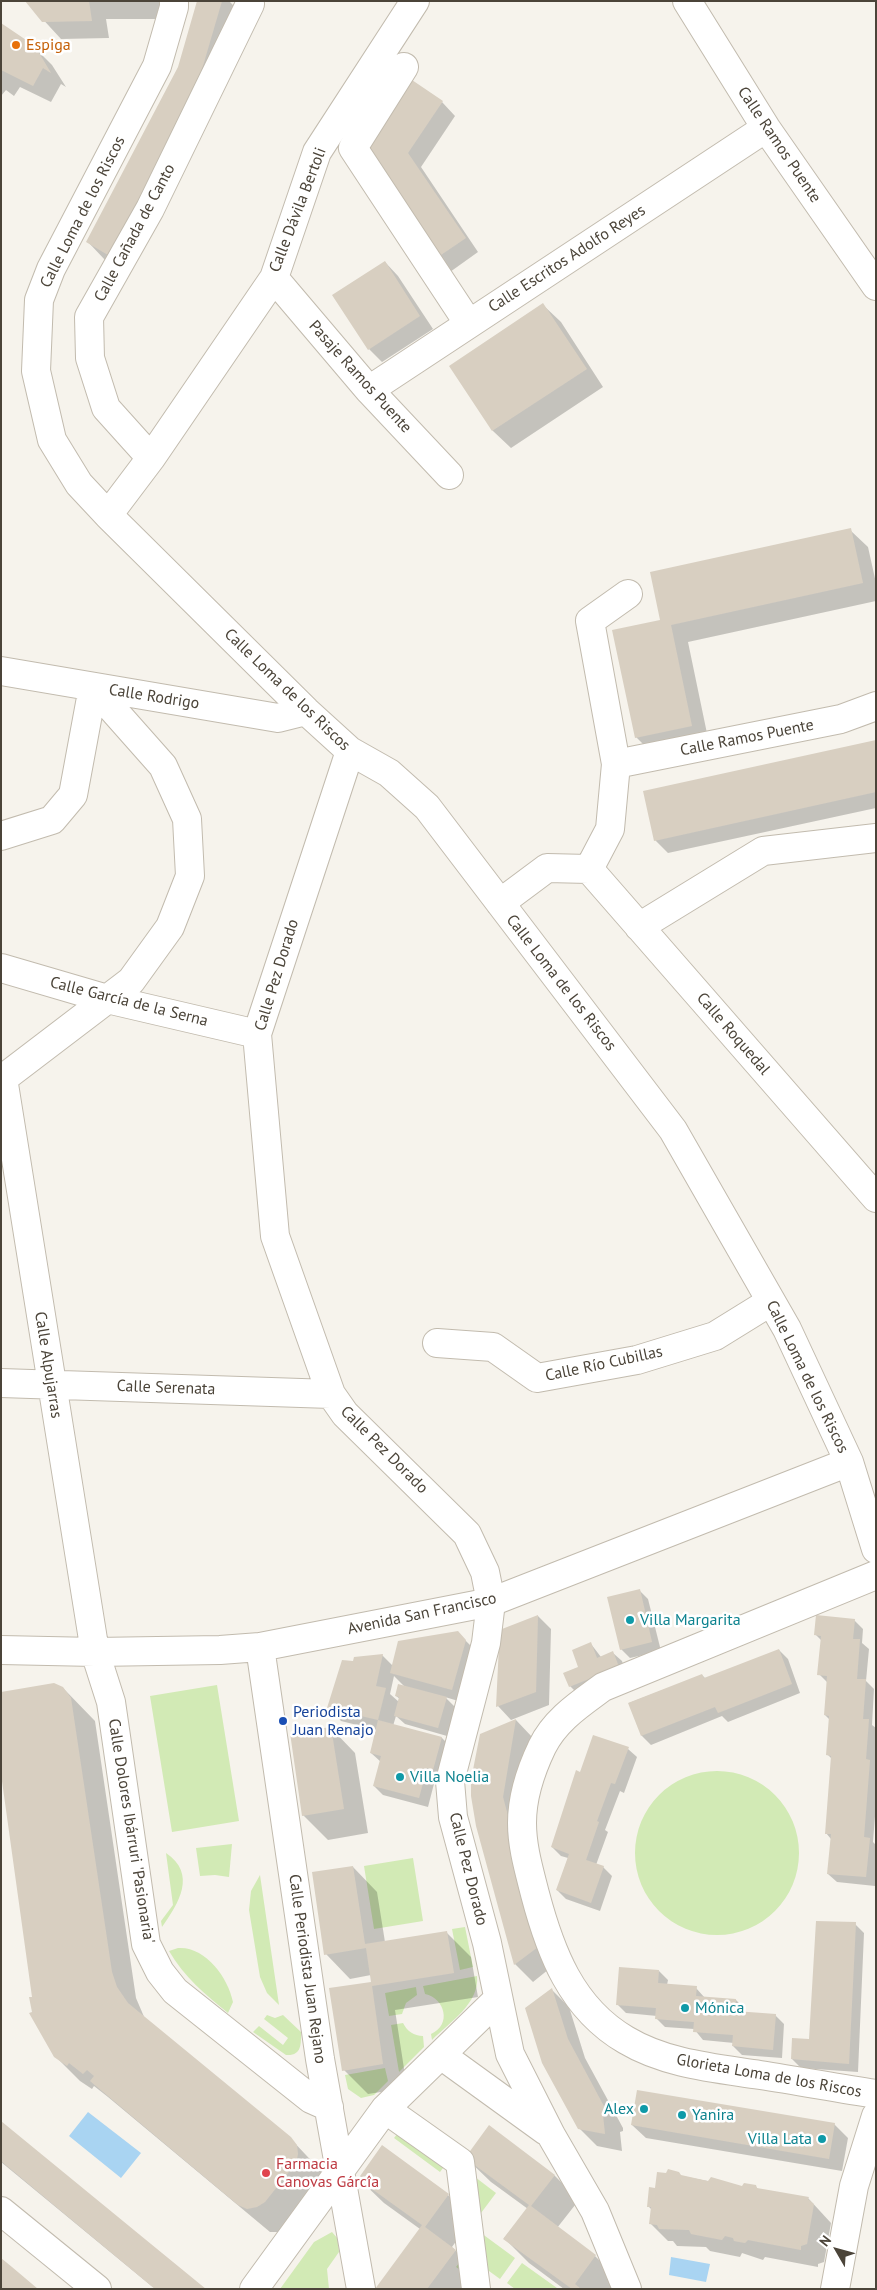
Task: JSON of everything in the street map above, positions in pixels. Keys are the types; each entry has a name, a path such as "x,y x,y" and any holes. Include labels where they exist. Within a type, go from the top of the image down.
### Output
{"street":[{"name":"Calle Loma de los Riscos","path":"174,1 174,7 157,66 51,269 39,300 36,371 52,440 79,484 108,515 306,711 350,751 388,773 427,807 673,1130 786,1329 849,1462 876,1549"},
{"name":"Calle Dávila Bertoli","path":"108,515 151,458 274,278 317,152 415,1"},
{"name":"Calle Ramos Puente","path":"687,1 766,128 876,286"},
{"name":"Calle Cañada de Canto","path":"151,458 106,408 90,358 89,316 150,209 250,4"},
{"path":"404,67 353,148 469,324"},
{"name":"Calle Escritos Adolfo Reyes","path":"369,390 766,128"},
{"name":"Pasaje Ramos Puente","path":"274,278 369,390 449,475"},
{"path":"500,904 547,868 589,869 610,829 616,764 590,621 628,594"},
{"name":"Calle Rodrigo","path":"1,672 278,718 306,711"},
{"path":"1,836 52,820 73,795 93,687"},
{"path":"2,1079 131,981 170,927 190,876 187,819 164,766 93,687"},
{"name":"Calle Ramos Puente","path":"616,764 841,719 876,706"},
{"name":"Calle Pez Dorado","path":"350,751 257,1034 275,1236 331,1394 345,1414 467,1534 485,1572 491,1602 486,1644 450,1780 453,1817 487,1943 510,2054 595,2211 627,2289"},
{"path":"640,927 763,851 876,838"},
{"name":"Calle Roquedal","path":"589,869 876,1198"},
{"name":"Calle García de la Serna","path":"1,968 106,999 257,1034"},
{"name":"Calle Alpujarras","path":"2,1079 94,1652"},
{"name":"Calle Río Cubillas","path":"437,1343 493,1347 537,1378 637,1360 715,1336 770,1302"},
{"name":"Calle Serenata","path":"1,1383 331,1394"},
{"name":"Avenida San Francisco","path":"1,1650 94,1652 220,1650 260,1647 491,1602 849,1462"},
{"name":"Glorieta Loma de los Riscos","path":"876,1575 603,1687 566,1714 543,1745 527,1785 522,1822 523,1849 544,1930 556,1962 567,1983 593,2014 625,2040 669,2059 876,2094"},
{"name":"Calle Periodista Juan Rejano","path":"260,1647 320,2059 361,2289"},
{"name":"Calle Dolores Ibárruri 'Pasionaria'","path":"94,1652 111,1702 146,1944 156,1965 175,1991 311,2099 329,2107"},
{"path":"254,2289 340,2168 385,2109 498,1999"},
{"name":"Calle Pez Dorado","path":"441,2055 552,2134"},
{"path":"385,2109 460,2162 476,2289"},
{"path":"835,2289 854,2186 876,2116"},
{"path":"1,2211 97,2289"}],"green space":[{"path":"217,1685 239,1821 172,1832 150,1696"},
{"path":"717,1771 748,1777 775,1795 793,1822 799,1853 793,1884 775,1911 748,1929 717,1935 686,1929 659,1911 641,1884 635,1853 641,1822 659,1795 686,1777"},
{"path":"232,1844 229,1877 215,1875 200,1876 196,1848"},
{"path":"166,1853 181,1870 183,1879 179,1899 162,1927 161,1921 173,1905"},
{"path":"413,1858 423,1921 374,1929 364,1866"},
{"path":"260,1875 279,2005 267,1993 260,1977 249,1910 251,1891"},
{"path":"465,1927 473,1967 460,1970 452,1929"},
{"path":"178,1948 197,1952 221,1973 233,2002 228,2013 203,1992 181,1969 169,1951"},
{"path":"477,1976 477,1986 469,2003 432,2040 431,2034 442,2025 443,2012 441,2006 432,1996 425,1994 423,1986"},
{"path":"416,1987 417,1995 406,2003 402,2014 389,2016 385,1993"},
{"path":"267,2015 275,2018 283,2015 301,2032 300,2048 295,2054 286,2055 253,2032 259,2026 283,2045 288,2038 264,2019"},
{"path":"403,2023 411,2032 423,2036 424,2047 399,2072 391,2025"},
{"path":"385,2068 388,2081 374,2095 361,2098 348,2089 345,2075"},
{"path":"404,2125 449,2160 440,2172 394,2138"},
{"path":"475,2177 496,2193 478,2217"},
{"path":"332,2232 338,2239 339,2252 327,2269 329,2289 280,2289 314,2242"},
{"path":"481,2233 515,2258 500,2279 489,2271 479,2284 456,2267"},
{"path":"522,2263 557,2288 515,2289 507,2283"}],"water":[{"path":"88,2112 141,2153 121,2178 69,2136"},
{"path":"671,2257 710,2264 706,2282 669,2275"}],"building":[{"path":"25,1 89,1 92,21 42,22"},
{"path":"197,1 222,1 193,100 108,255 86,242 178,67"},
{"path":"1,23 35,46 51,73 43,68 33,86 1,70"},
{"path":"412,80 443,101 408,153 466,238 435,259 365,155"},
{"path":"385,261 420,316 368,350 332,295"},
{"path":"543,303 587,369 492,431 449,366"},
{"path":"851,528 863,583 671,625 692,726 635,738 612,630 660,620 650,572"},
{"path":"876,740 876,792 654,841 643,791"},
{"name":"Villa Margarita","path":"640,1589 652,1642 620,1650 607,1597"},
{"path":"538,1615 536,1692 496,1707 499,1645 502,1629"},
{"path":"816,1615 855,1619 853,1639 860,1639 857,1679 866,1679 863,1719 869,1719 866,1759 870,1760 864,1837 870,1838 866,1877 827,1874 831,1834 825,1834 831,1756 826,1755 829,1716 824,1715 827,1676 817,1675 821,1636 814,1635"},
{"path":"458,1631 466,1640 452,1690 390,1673 398,1641"},
{"path":"591,1642 597,1658 613,1651 619,1667 569,1687 563,1673 578,1667 572,1650"},
{"path":"779,1649 792,1684 718,1713 715,1707 641,1736 628,1703 702,1674 704,1678"},
{"path":"383,1654 376,1686 386,1688 378,1720 327,1708 342,1660 353,1661 354,1657"},
{"path":"54,1683 63,1687 71,1698 112,1972 117,1987 128,2003 291,2137 297,2145 296,2163 265,2202 257,2207 247,2209 238,2205 90,2081 94,2076 87,2070 83,2074 69,2063 67,2066 54,2057 29,2013 32,2012 29,1997 32,1997 1,1774 1,1692"},
{"path":"398,1684 447,1697 438,1728 394,1716 399,1697 395,1696"},
{"path":"516,1719 503,1797 542,1944 514,1965 476,1826 471,1796 471,1780 480,1734"},
{"path":"378,1720 442,1737 433,1770 427,1768 419,1798 373,1786 381,1756 370,1753"},
{"path":"331,1727 344,1809 302,1816 290,1733"},
{"path":"593,1735 629,1747 615,1784 611,1783 597,1821 599,1822 586,1860 604,1866 591,1903 556,1890 569,1854 551,1847 576,1770 580,1772"},
{"path":"353,1866 365,1944 447,1931 454,1973 372,1986 383,2064 342,2071 329,1988 371,1982 366,1948 324,1955 312,1872"},
{"path":"816,1921 856,1922 849,2064 791,2059 792,2038 809,2039"},
{"path":"619,1967 659,1970 658,1983 697,1986 696,1996 736,1999 735,2011 776,2014 773,2050 732,2046 733,2035 693,2032 694,2022 655,2019 656,2008 616,2005"},
{"path":"552,1988 568,2039 606,2110 606,2114 603,2115 605,2134 578,2129 542,2063 525,2008"},
{"path":"637,2090 835,2123 829,2159 631,2125"},
{"path":"1,2121 206,2289 155,2289 1,2161"},
{"path":"489,2125 555,2175 531,2206 596,2255 575,2284 581,2289 572,2289 503,2239 529,2205 465,2158"},
{"path":"382,2145 449,2194 425,2227 456,2250 427,2289 375,2289 422,2225 358,2179"},
{"path":"668,2169 679,2172 681,2175 708,2181 711,2177 742,2186 744,2183 756,2185 757,2188 809,2197 808,2199 814,2204 807,2244 801,2246 801,2250 748,2240 745,2243 734,2241 733,2238 725,2236 722,2240 691,2234 689,2230 659,2229 657,2225 649,2224 651,2207 647,2207 649,2187 655,2188 657,2172 666,2173"},
{"path":"1,2258 12,2267 38,2289 1,2289"}],"place":[{"name":"Espiga","path":"16,45"},
{"name":"Villa Margarita","path":"630,1620"},
{"name":"Periodista Juan Renajo","path":"283,1721"},
{"name":"Villa Noelia","path":"400,1777"},
{"name":"Mónica","path":"685,2008"},
{"name":"Alex","path":"644,2109"},
{"name":"Yanira","path":"682,2115"},
{"name":"Villa Lata","path":"822,2139"},
{"name":"Farmacia Canovas Gárcîa","path":"266,2173"}]}
